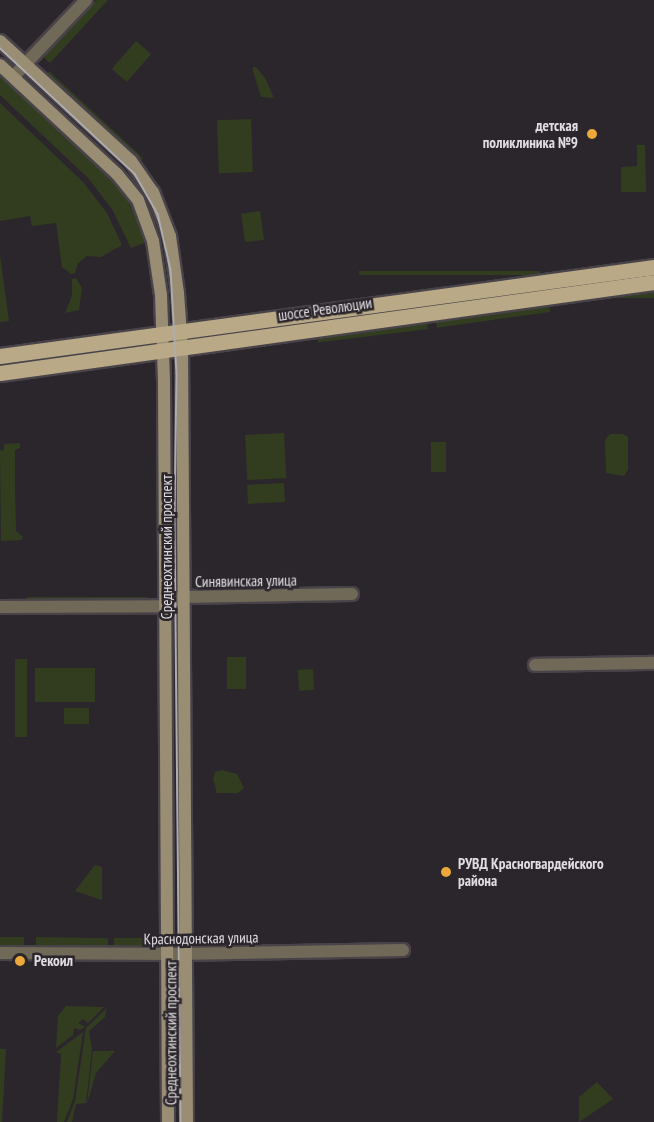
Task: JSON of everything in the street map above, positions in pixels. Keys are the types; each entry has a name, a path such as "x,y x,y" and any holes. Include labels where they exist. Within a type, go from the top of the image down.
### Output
{"main road":[{"name":"Среднеохтинский проспект","path":"0,41 131,161 153,192 170,236 182,331 187,1122"},
{"name":"Среднеохтинский проспект","path":"0,65 117,174 138,200 153,241 161,295 163,333 168,1122"},
{"name":"шоссе Революции","path":"0,356 654,267"},
{"name":"шоссе Революции","path":"0,373 654,282"}],"street":[{"path":"14,77 86,0"},
{"name":"Синявинская улица","path":"0,607 164,606 182,597 352,594"},
{"path":"535,665 654,663"},
{"name":"Краснодонская улица","path":"0,953 186,954 403,950"}],"green space":[{"path":"96,0 108,0 50,63 44,58 47,53"},
{"path":"136,41 151,54 127,82 112,69"},
{"path":"253,67 256,67 265,78 274,98 261,97 253,71"},
{"path":"49,71 143,158 140,161 46,75"},
{"path":"0,75 121,189 138,218 147,242 131,248 112,209 88,178 0,95"},
{"path":"0,103 83,182 107,213 122,245 101,257 87,256 78,263 75,273 71,274 62,267 56,223 32,226 30,216 0,221"},
{"path":"251,119 253,172 219,173 217,120"},
{"path":"637,145 645,145 646,192 621,192 621,167 637,166"},
{"path":"260,211 264,240 245,242 241,214"},
{"path":"0,255 9,321 0,322"},
{"path":"359,271 540,271 540,275 359,275"},
{"path":"76,278 82,288 79,310 65,313 72,296 72,279"},
{"path":"557,290 654,290 654,298 557,298"},
{"path":"549,305 550,312 437,328 436,321"},
{"path":"427,321 428,329 318,342 317,335"},
{"path":"284,433 286,478 247,480 245,435"},
{"path":"610,434 623,434 628,437 628,470 624,476 606,473 605,440"},
{"path":"431,442 446,442 446,472 431,472"},
{"path":"20,443 20,448 15,450 16,531 23,537 21,540 1,541 0,451 4,450 4,444"},
{"path":"284,483 285,502 248,504 247,485"},
{"path":"27,597 147,597 147,601 27,601"},
{"path":"227,657 246,657 246,689 227,689"},
{"path":"15,659 27,659 27,737 15,737"},
{"path":"35,668 95,668 95,702 35,702"},
{"path":"313,669 314,690 299,691 298,670"},
{"path":"64,708 89,708 89,724 64,724"},
{"path":"222,770 237,774 244,788 238,793 217,793 213,779 215,772"},
{"path":"95,865 102,867 102,900 75,891"},
{"path":"0,937 24,937 24,946 0,946"},
{"path":"36,937 108,938 108,947 36,946"},
{"path":"114,938 151,938 151,947 114,947"},
{"path":"66,1006 104,1007 88,1023 83,1019 78,1023 85,1027 80,1030 74,1028 73,1035 56,1048 58,1016"},
{"path":"107,1008 105,1017 89,1031 92,1049 86,1103 76,1104 72,1122 67,1122 75,1101 86,1028"},
{"path":"83,1032 73,1099 64,1122 57,1122 61,1054 56,1052"},
{"path":"0,1049 6,1049 2,1122 0,1122"},
{"path":"93,1051 115,1051 96,1073 87,1104"},
{"path":"597,1082 613,1099 579,1122 579,1097"}],"tram line":[{"path":"0,48 135,174 158,214 171,270 177,373 175,524 181,1122"}],"place":[{"name":"детская поликлиника №9","path":"592,134"},
{"name":"РУВД Красногвардейского района","path":"446,872"},
{"name":"Рекоил","path":"20,961"}]}
